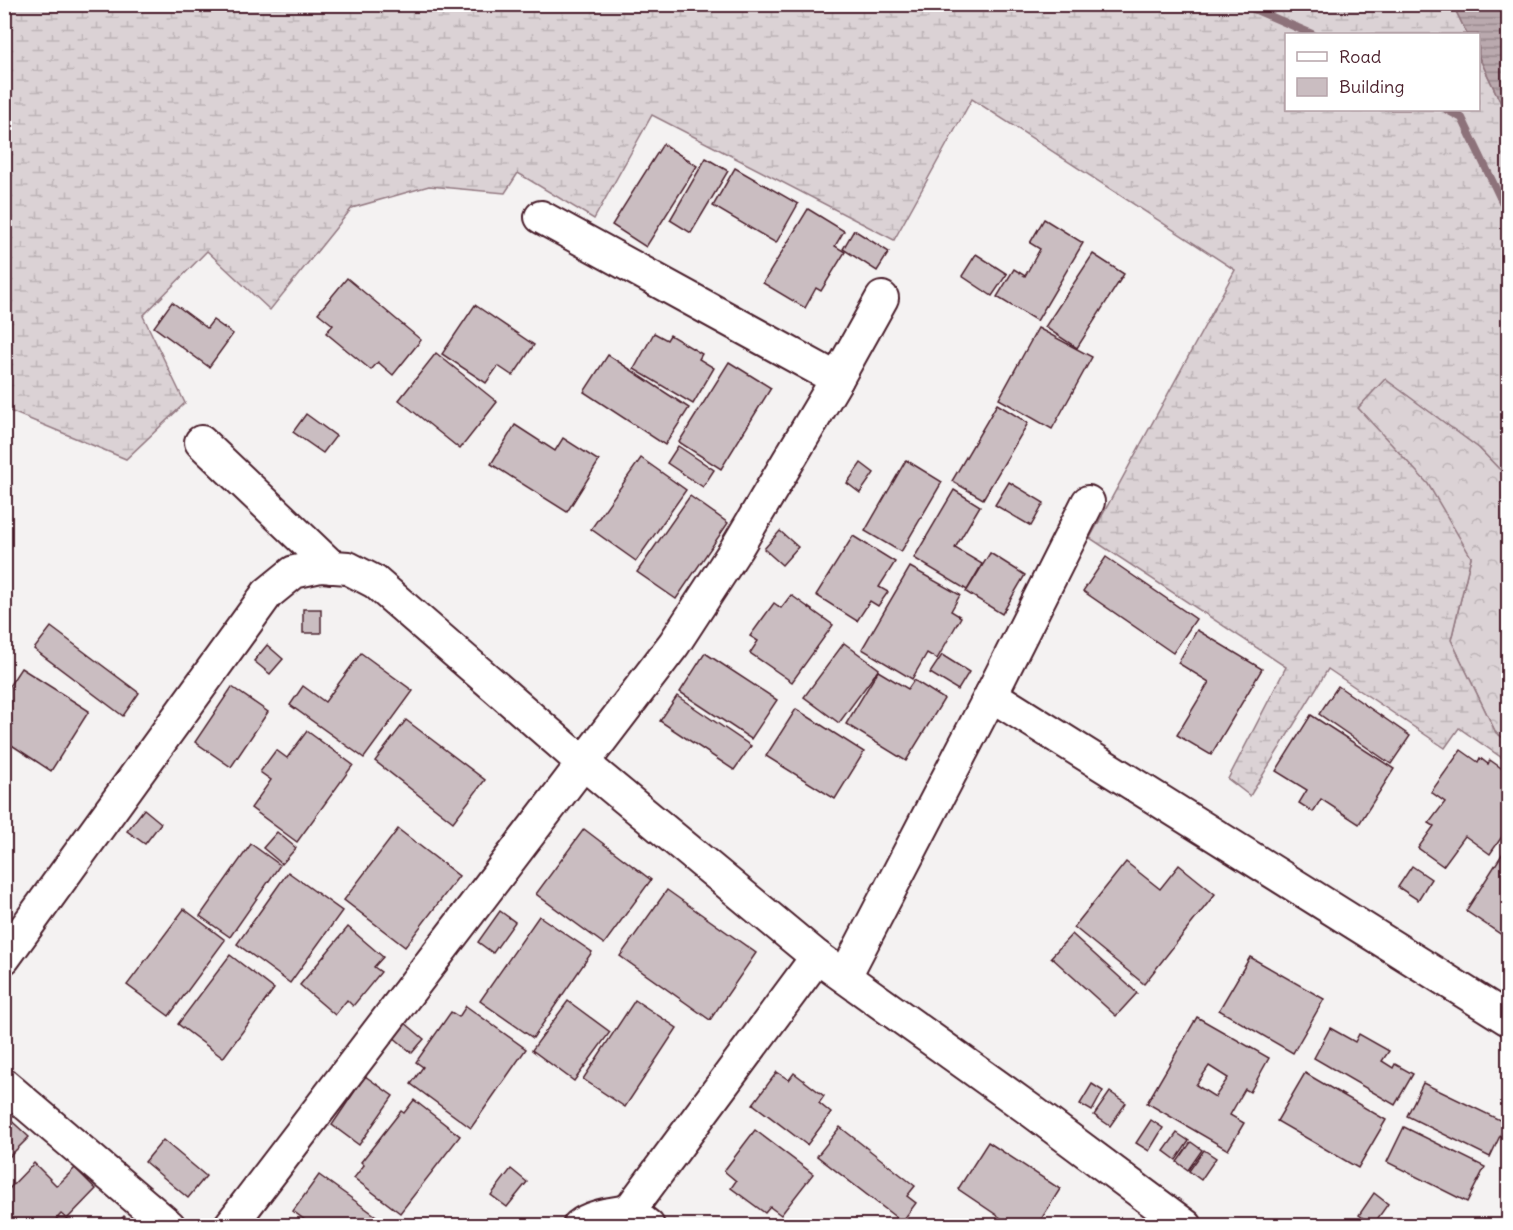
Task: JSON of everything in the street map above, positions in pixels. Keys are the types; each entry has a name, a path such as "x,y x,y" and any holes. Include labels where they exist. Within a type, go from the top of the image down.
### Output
{"street":[{"path":"541,217 837,379"},
{"path":"230,1226 674,644 736,549 837,379 882,298"},
{"path":"201,442 332,567"},
{"path":"845,976 1088,502"},
{"path":"4,958 267,594 294,572 321,566 348,568 375,582 583,763 818,957 1186,1226"},
{"path":"991,695 1509,1019"},
{"path":"579,1226 583,1222 601,1216 638,1218 818,957"},
{"path":"4,1085 169,1226"}],"green space":[{"path":"4,5 1453,5 1467,33 1285,33 1285,111 1480,111 1480,59 1508,118 1508,478 1479,448 1385,379 1358,408 1428,484 1471,557 1451,640 1496,733 1508,741 1508,762 1459,728 1445,748 1328,669 1250,796 1228,779 1286,667 1090,538 1235,270 972,99 894,240 652,115 594,219 518,173 505,193 429,186 352,208 270,310 207,251 143,316 185,403 126,459 5,409"},
{"path":"1385,378 1479,448 1508,478 1508,741 1496,733 1451,640 1471,557 1358,408"}],"shaded area":[{"path":"1453,5 1508,5 1508,118 1480,59 1480,33 1467,33"}],"building":[{"path":"663,144 697,166 646,247 612,225"},
{"path":"706,158 728,171 691,233 670,220"},
{"path":"735,168 798,204 776,243 713,206"},
{"path":"808,209 844,231 835,246 845,252 821,291 816,288 805,308 763,283"},
{"path":"1044,219 1083,243 1037,321 997,297 1014,269 1025,276 1040,249 1030,243"},
{"path":"854,230 889,252 877,271 843,249"},
{"path":"976,254 1007,274 992,296 962,276"},
{"path":"1093,254 1124,274 1077,348 1045,327"},
{"path":"347,278 421,340 393,375 378,362 371,370 326,333 333,325 318,313"},
{"path":"172,302 207,328 213,320 233,334 209,367 154,327"},
{"path":"475,305 534,345 513,376 498,366 486,383 442,354"},
{"path":"1038,328 1092,357 1052,429 999,399"},
{"path":"654,333 667,340 670,335 702,354 699,359 714,368 693,404 634,369"},
{"path":"436,353 497,402 460,449 399,400"},
{"path":"608,355 689,408 665,445 584,392"},
{"path":"729,362 771,388 721,469 679,442"},
{"path":"997,404 1028,423 983,499 952,481"},
{"path":"306,414 336,436 323,453 293,432"},
{"path":"515,425 555,451 563,438 599,461 567,512 491,464"},
{"path":"678,446 714,470 703,487 667,463"},
{"path":"641,458 686,490 636,561 591,529"},
{"path":"906,460 942,482 901,552 865,531"},
{"path":"861,463 874,473 860,493 847,483"},
{"path":"1009,482 1044,503 1031,526 995,505"},
{"path":"954,490 980,506 955,548 982,564 967,590 914,558"},
{"path":"690,496 728,523 676,599 637,572"},
{"path":"780,531 798,547 782,565 764,549"},
{"path":"853,536 895,562 879,587 888,592 878,606 870,601 857,621 816,595"},
{"path":"990,553 1025,575 1002,614 966,592"},
{"path":"1106,557 1196,619 1173,653 1083,591"},
{"path":"910,567 960,595 951,611 961,617 937,659 927,653 912,679 862,649"},
{"path":"791,595 833,625 792,682 750,653 758,641 750,636 774,603 781,608"},
{"path":"303,609 321,609 321,633 303,633"},
{"path":"51,627 139,693 123,716 34,649"},
{"path":"1197,630 1262,669 1211,755 1177,735 1209,682 1178,663"},
{"path":"844,643 879,669 839,723 804,697"},
{"path":"267,645 283,659 270,674 254,661"},
{"path":"361,653 413,691 364,758 290,705 303,686 325,702"},
{"path":"705,653 777,700 751,739 680,692"},
{"path":"942,655 969,672 958,690 930,673"},
{"path":"21,668 89,711 51,771 4,740 4,694"},
{"path":"878,671 908,689 914,680 944,699 906,761 846,724"},
{"path":"1338,686 1410,736 1391,764 1319,714"},
{"path":"232,687 268,712 231,767 195,742"},
{"path":"677,696 751,746 734,770 660,721"},
{"path":"796,709 864,752 835,799 766,756"},
{"path":"1311,715 1394,769 1359,824 1321,799 1313,812 1299,803 1307,790 1276,771"},
{"path":"406,720 485,780 453,822 375,761"},
{"path":"307,731 353,765 297,842 251,808 271,780 260,772 276,750 287,758"},
{"path":"1461,750 1478,762 1480,758 1488,764 1490,760 1508,773 1508,828 1490,854 1465,836 1443,866 1418,848 1434,826 1429,823 1445,802 1431,792"},
{"path":"144,809 161,823 145,844 127,831"},
{"path":"398,829 459,876 405,947 344,900"},
{"path":"584,829 651,880 604,944 536,894"},
{"path":"277,832 296,848 282,864 263,848"},
{"path":"251,844 280,865 230,937 200,916"},
{"path":"1508,845 1508,939 1466,911"},
{"path":"1126,862 1160,889 1179,865 1215,894 1144,984 1074,927"},
{"path":"1412,866 1431,879 1418,900 1398,887"},
{"path":"288,872 342,911 290,983 237,944"},
{"path":"667,890 756,953 710,1020 620,956"},
{"path":"184,909 225,940 169,1016 127,985"},
{"path":"500,911 515,922 493,953 478,942"},
{"path":"539,916 592,952 533,1038 480,1001"},
{"path":"348,927 383,957 374,967 381,972 353,1006 347,1000 335,1015 300,985"},
{"path":"1072,934 1137,993 1116,1016 1051,957"},
{"path":"230,955 274,989 223,1058 178,1024"},
{"path":"1250,957 1324,999 1293,1053 1219,1010"},
{"path":"635,1000 677,1028 625,1107 583,1079"},
{"path":"568,1001 610,1032 574,1081 532,1050"},
{"path":"466,1006 526,1049 471,1128 411,1084 423,1067 416,1062 451,1012 459,1017"},
{"path":"1197,1017 1269,1058 1250,1092 1245,1089 1230,1115 1244,1123 1228,1150 1147,1103","holes":["1209,1066 1228,1078 1215,1097 1196,1085"]},
{"path":"404,1022 424,1039 412,1053 392,1036"},
{"path":"1330,1028 1355,1042 1359,1034 1389,1051 1382,1061 1393,1068 1395,1064 1413,1074 1395,1105 1314,1058"},
{"path":"777,1072 789,1080 794,1073 824,1096 819,1103 831,1113 807,1145 753,1104"},
{"path":"1305,1073 1386,1120 1358,1168 1277,1121"},
{"path":"365,1076 393,1096 359,1145 332,1125"},
{"path":"1423,1083 1506,1123 1490,1157 1407,1116"},
{"path":"1092,1084 1103,1091 1092,1111 1080,1104"},
{"path":"1110,1092 1126,1103 1110,1126 1094,1115"},
{"path":"414,1100 460,1136 400,1213 354,1178 364,1165 361,1162 401,1111 404,1113"},
{"path":"4,1114 29,1137 4,1162"},
{"path":"1151,1120 1163,1128 1149,1151 1136,1143"},
{"path":"840,1127 915,1186 907,1196 916,1203 902,1222 817,1156"},
{"path":"1404,1127 1485,1167 1467,1202 1387,1162"},
{"path":"755,1130 813,1174 781,1215 770,1207 765,1213 731,1188 736,1181 724,1171"},
{"path":"1177,1133 1189,1141 1176,1160 1164,1151"},
{"path":"163,1140 206,1176 188,1198 145,1162"},
{"path":"988,1142 1060,1189 1037,1226 1013,1226 958,1189"},
{"path":"1191,1142 1202,1150 1188,1170 1177,1162"},
{"path":"1204,1150 1216,1158 1201,1180 1189,1171"},
{"path":"34,1163 57,1186 75,1168 96,1189 67,1219 61,1214 50,1226 4,1226 4,1194"},
{"path":"511,1169 527,1182 507,1207 491,1195"},
{"path":"319,1175 390,1226 313,1226 293,1211"},
{"path":"1374,1193 1388,1204 1373,1225 1359,1215"},
{"path":"124,1216 134,1226 115,1226"}],"waterway":[{"path":"1242,4 1310,33"},
{"path":"1449,111 1462,118 1508,214"}]}
